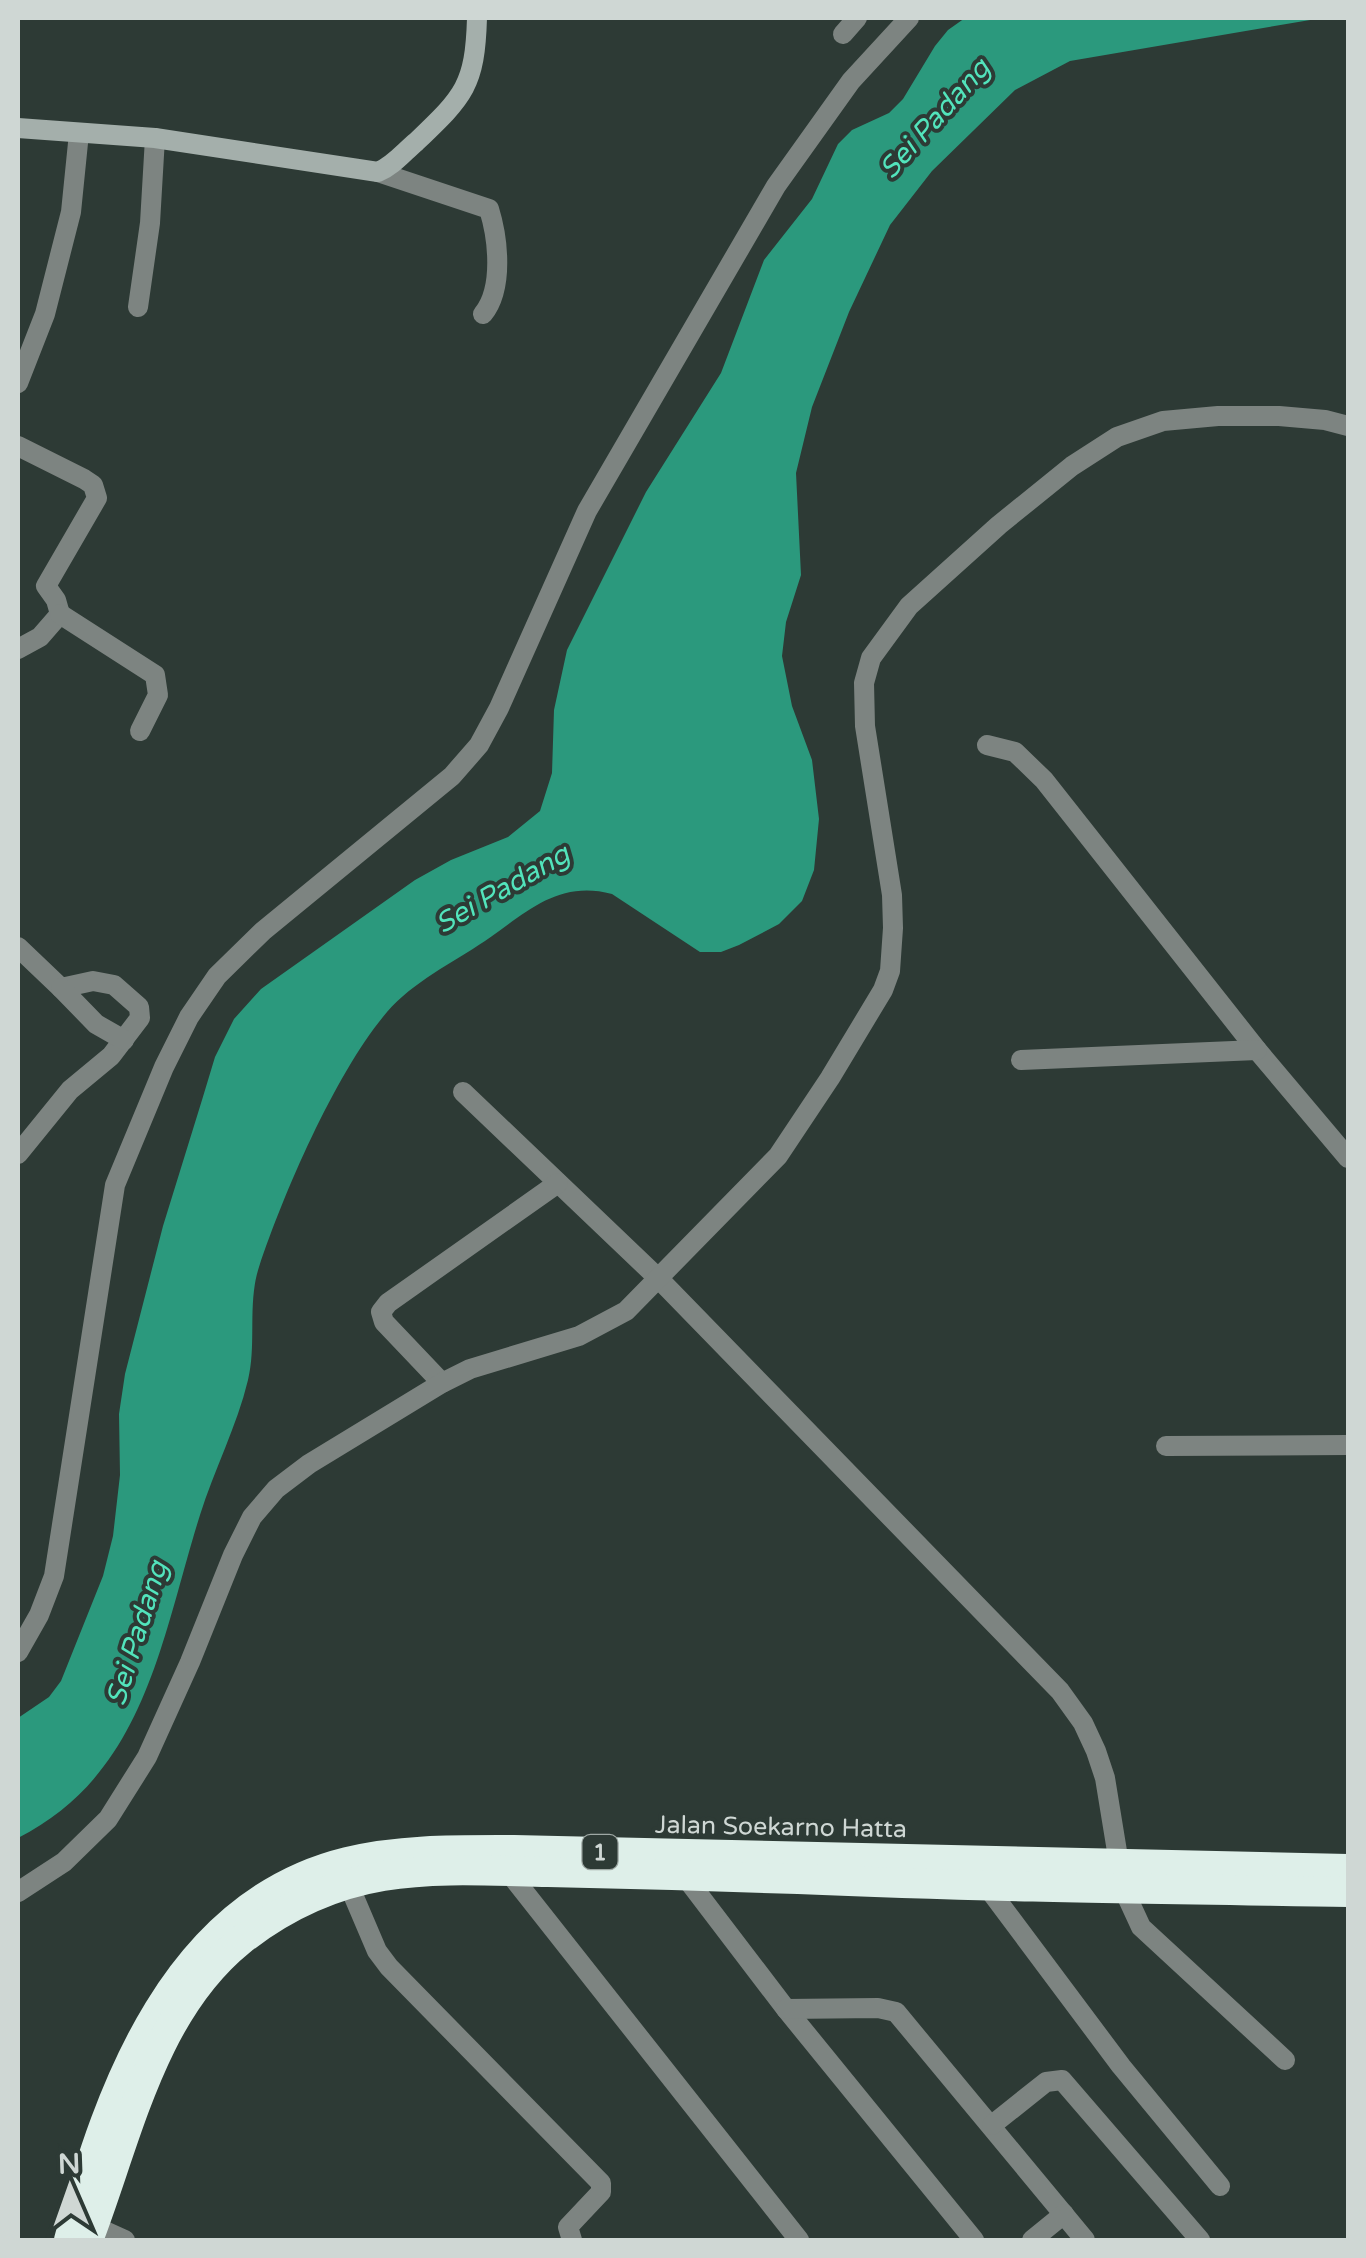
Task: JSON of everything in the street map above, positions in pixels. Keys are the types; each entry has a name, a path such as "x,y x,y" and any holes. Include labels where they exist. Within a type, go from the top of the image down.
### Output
{"highway":[{"name":"Jalan Soekarno Hatta","path":"84,2236 87,2178 135,2049 177,1981 227,1926 283,1885 343,1863 381,1855 1121,1876 1348,1892"},
{"name":"Jalan Soekarno Hatta","path":"84,2236 157,2054 190,1999 236,1945 300,1902 348,1883 501,1861"},
{"name":"Jalan Soekarno Hatta","path":"676,1864 988,1888 1121,1876 1348,1870"}],"street":[{"path":"378,172 394,162 466,90 472,73 477,18"},
{"path":"18,1652 26,1625 54,1576 64,1529 115,1185 137,1127 189,1017 217,976 263,930 452,776 479,745 500,708 587,511 776,186 851,81 909,18"},
{"path":"18,128 155,138 378,172 489,208 496,282 484,314"},
{"path":"18,383 45,314 71,212 79,133"},
{"path":"138,308 150,222 155,138"},
{"path":"18,1892 64,1862 108,1819 147,1757 232,1555 252,1517 276,1489 308,1464 442,1383 470,1369 579,1336 626,1311 778,1156 830,1078 886,981 892,952 892,895 865,726 864,684 871,658 909,606 999,525 1072,466 1117,437 1163,420 1218,416 1278,416 1348,426"},
{"path":"18,446 84,479 97,491 97,498 46,586 60,614 155,675 158,694 140,731"},
{"path":"18,649 40,637 60,614"},
{"path":"987,746 1015,752 1044,780 1257,1050 1348,1158"},
{"path":"18,947 96,1024 124,1040"},
{"path":"18,1154 70,1090 111,1056 140,1014 138,1007 114,986 93,981 61,988"},
{"path":"1021,1060 1257,1050"},
{"path":"462,1092 658,1279 1060,1691 1083,1723 1096,1751 1105,1778 1121,1876 1141,1928 1285,2060"},
{"path":"442,1383 384,1322 381,1312 558,1183"},
{"path":"1166,1446 1348,1445"},
{"path":"501,1861 800,2240"},
{"path":"676,1864 786,2009 974,2240"},
{"path":"348,1883 389,1967 600,2183 601,2192 568,2227 572,2240"},
{"path":"988,1888 1121,2066 1220,2186"},
{"path":"786,2009 892,2009 1086,2240"},
{"path":"992,2125 1046,2082 1062,2080 1200,2240"},
{"path":"1032,2240 1064,2214"},
{"path":"84,2236 125,2240"}],"water":[{"name":"Sei Padang","path":"965,18 1322,18 1070,61 1015,90 932,171 890,225 849,312 812,407 796,473 801,575 786,622 782,656 792,706 812,760 819,819 814,870 802,901 779,924 739,945 721,952 700,952 612,894 575,891 559,895 529,910 433,974 387,1012 331,1099 297,1169 259,1267 251,1366 243,1397 206,1498 142,1699 122,1740 95,1778 61,1811 18,1838 18,1718 49,1697 61,1681 103,1576 113,1536 120,1475 119,1414 125,1374 163,1226 215,1057 234,1019 261,989 415,880 451,860 508,837 540,811 552,773 554,710 567,650 646,492 721,373 764,260 812,199 838,144 852,130 889,113 903,99 935,46"}]}
